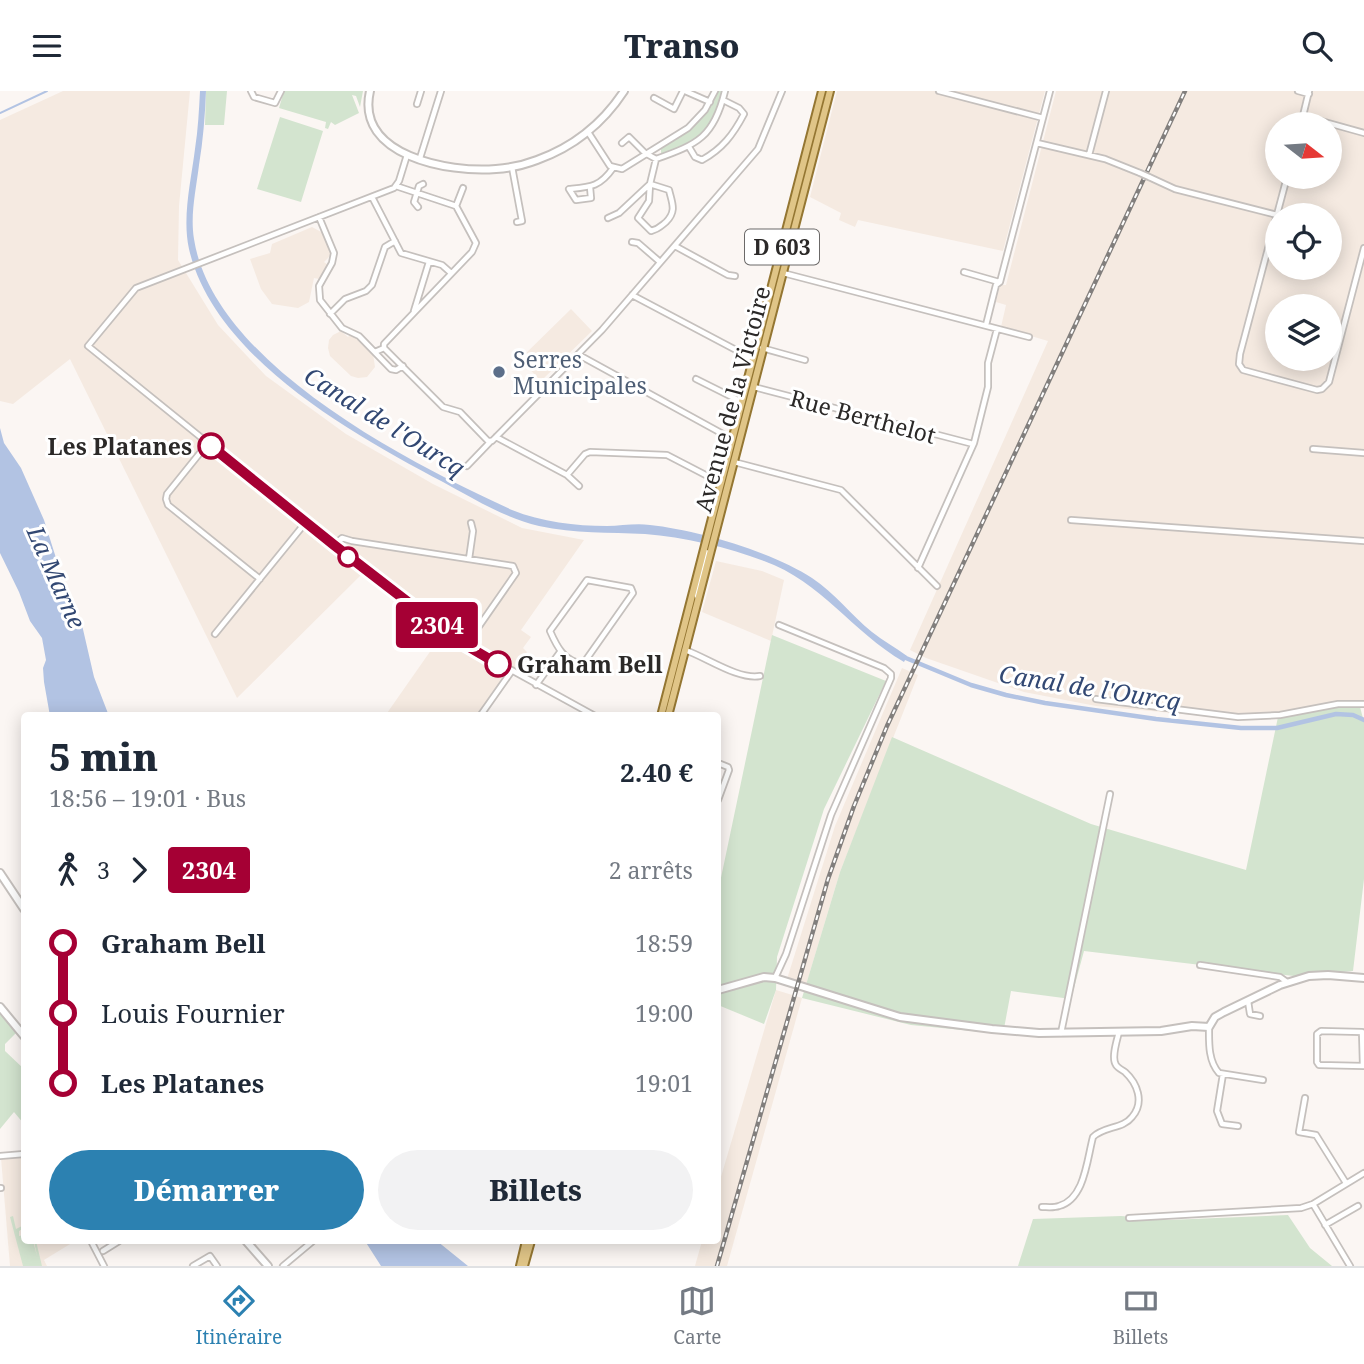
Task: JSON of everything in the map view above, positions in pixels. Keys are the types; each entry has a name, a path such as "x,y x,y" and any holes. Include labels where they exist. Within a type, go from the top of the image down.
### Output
{"main road":[{"name":"Avenue de la Victoire","path":"711,537 709,527 822,91"},
{"name":"Avenue de la Victoire","path":"662,712 734,462 830,91"},
{"name":"Avenue de la Victoire","path":"669,712 699,599 707,550"},
{"path":"522,1266 527,1244"}],"street":[{"path":"251,91 254,97 274,103 278,101 281,91"},
{"path":"417,104 421,91"},
{"path":"420,158 441,91"},
{"path":"369,95 369,115 376,131 392,147 407,155 463,169 512,167 550,155 588,132 624,91"},
{"path":"654,98 674,109 684,91 710,102"},
{"path":"613,168 625,168 645,153 678,136 696,121 715,91"},
{"path":"622,143 629,137 645,153 656,159 689,147 711,129 725,91"},
{"path":"467,466 579,355 761,146 782,91"},
{"path":"939,91 1043,118"},
{"path":"986,326 1050,91"},
{"path":"1089,155 1106,91"},
{"path":"1298,91 1309,92 1304,112"},
{"path":"689,147 695,157 702,160 717,152 726,143 744,114 739,108 723,100"},
{"path":"1342,127 1364,133"},
{"path":"588,132 613,168"},
{"path":"1037,143 1089,155 1175,189 1265,212"},
{"path":"396,186 407,155"},
{"path":"650,184 669,190 674,209 672,216 657,230 651,230 635,219 649,201 650,184 656,159"},
{"path":"512,167 522,221 517,222"},
{"path":"590,187 591,198 576,199 569,189 590,187 605,179 613,168"},
{"path":"418,207 414,201 419,186 423,184"},
{"path":"608,218 618,213 650,184"},
{"path":"384,348 384,344 472,251 476,243 456,206 396,186 136,288 88,346 334,545 466,645 587,712"},
{"path":"456,206 463,188"},
{"path":"372,197 401,253 442,265 451,274"},
{"path":"319,217 334,253 332,263 318,290 320,300 342,328 359,336 391,369 396,370 403,366"},
{"path":"330,314 345,299 366,291 372,285 385,247 395,241"},
{"path":"632,243 638,243 660,262"},
{"path":"675,246 728,275 735,276"},
{"path":"1265,262 1239,364 1243,370 1302,387 1322,389 1329,382 1364,248"},
{"path":"413,315 429,262"},
{"path":"964,272 1000,282"},
{"path":"783,273 1028,337"},
{"path":"632,295 753,359"},
{"path":"918,568 973,445 988,387 988,363 998,329"},
{"path":"375,352 384,348"},
{"path":"384,348 443,407 460,412 491,441"},
{"path":"762,348 805,360"},
{"path":"579,355 732,439"},
{"path":"696,379 742,402"},
{"name":"Rue Berthelot","path":"754,387 973,445"},
{"path":"496,437 566,475 579,486"},
{"path":"208,443 167,494 168,505 260,579"},
{"path":"1313,449 1364,453"},
{"path":"566,475 590,452 663,454 721,483"},
{"path":"734,462 841,490 937,586"},
{"path":"1071,520 1364,541"},
{"path":"215,634 306,522"},
{"path":"469,559 473,531 471,523"},
{"path":"334,545 342,538 513,566 516,573 466,645"},
{"path":"911,561 922,561"},
{"path":"587,580 631,587 634,593 583,664 578,664 560,652 550,631 587,580"},
{"path":"775,978 786,954 831,815 891,678 891,674 884,668 779,625"},
{"path":"684,650 724,668 754,677 760,676"},
{"path":"536,685 560,652"},
{"path":"483,712 511,672"},
{"path":"1096,699 1238,717 1280,715 1338,704 1364,704"},
{"path":"721,764 729,770 721,792"},
{"path":"1060,1033 1110,794"},
{"path":"0,873 21,904"},
{"path":"1200,965 1280,978 1288,982"},
{"path":"1263,1080 1223,1074 1215,1069 1208,1045 1209,1027 1216,1017 1288,982 1319,975 1364,978"},
{"path":"721,989 764,977 775,978 900,1017 992,1029 1060,1033 1209,1027"},
{"path":"1248,1000 1251,1014 1260,1016"},
{"path":"0,1007 21,1032"},
{"path":"1321,1031 1362,1033 1363,1066 1319,1065 1317,1034 1321,1031"},
{"path":"1042,1207 1059,1206 1070,1201 1078,1190 1093,1137 1099,1131 1121,1125 1132,1117 1138,1104 1136,1083 1116,1066 1119,1032"},
{"path":"1223,1074 1217,1111 1222,1124 1238,1126"},
{"path":"1305,1098 1299,1132 1316,1135 1346,1183"},
{"path":"0,1156 21,1154"},
{"path":"1129,1218 1288,1210 1313,1204 1364,1173"},
{"path":"1313,1204 1350,1266"},
{"path":"1325,1224 1358,1206"},
{"path":"92,1244 103,1266"},
{"path":"103,1251 114,1244"},
{"path":"249,1244 268,1266"},
{"path":"283,1266 310,1244"},
{"path":"193,1266 210,1256 217,1266"}],"shaded area":[{"path":"63,91 190,91 179,206 178,260 218,325 266,376 346,434 433,484 522,528 584,540 521,630 531,637 523,648 527,652 515,669 511,668 480,712 388,712 443,633 363,573 237,698 70,359 13,404 0,401 0,120"},
{"path":"837,91 1045,91 1003,251 858,220 855,227 839,220 841,213 810,197"},
{"path":"1056,91 1364,91 1364,708 1325,707 1278,717 1238,719 1096,706 1024,692 910,650 1048,341 1001,327 1006,305 996,302 1000,285 1006,285"},
{"path":"312,227 323,233 331,255 324,262 328,265 319,279 314,278 309,302 298,308 272,304 261,289 250,259 270,253 272,244"},
{"path":"571,309 592,331 541,381 520,359"},
{"path":"341,331 348,337 351,334 357,338 373,354 375,367 367,377 351,376 330,356 329,340"},
{"path":"716,561 762,571 784,580 771,641 702,612"},
{"path":"902,668 918,675 840,872 806,985 787,979 835,826"},
{"path":"776,990 802,998 727,1266 695,1266 701,1244 721,1244 721,1177"},
{"path":"21,1157 21,1244 70,1244 44,1260 47,1266 10,1266 1,1158"}],"green space":[{"path":"206,91 227,91 224,125 205,125"},
{"path":"284,91 363,91 360,107 356,96 352,95 359,113 335,125 331,122 328,129 325,128 326,122 279,108"},
{"path":"718,91 725,91 715,116 704,132 677,149 664,155 661,153 661,147 688,131 703,117"},
{"path":"280,117 323,131 301,202 257,189"},
{"path":"772,635 886,681 824,809 777,957 776,990 764,1024 721,1006 721,878"},
{"path":"1325,707 1360,707 1364,722 1364,879 1353,971 1294,976 1084,951 1071,999 1011,991 1003,1034 911,1025 802,998 840,872 892,737 1091,824 1246,870 1278,717"},
{"path":"0,1012 16,1033 5,1044 5,1051 21,1066 21,1120 14,1112 0,1129"},
{"path":"1288,1215 1310,1248 1332,1266 1018,1266 1033,1219 1121,1216 1168,1220"},
{"path":"13,1216 16,1229 21,1226 21,1244 34,1244 37,1256 35,1244 37,1244 42,1266 23,1266 10,1217"}],"water":[{"path":"200,91 206,91 193,212 194,239 209,284 237,327 276,367 371,436 512,510 535,518 571,524 644,524 669,528 712,537 777,559 820,584 872,632 907,656 904,662 885,650 803,581 764,561 690,540 660,535 566,530 539,526 514,518 368,441 291,388 256,358 226,324 203,288 189,249 187,212"},
{"name":"La Marne","path":"0,428 4,443 21,468 44,520 57,569 62,575 75,615 82,625 94,677 107,712 49,712 44,682 43,668 46,660 42,638 30,621 0,553"},
{"path":"367,1244 441,1244 468,1266 381,1266"}],"waterway":[{"path":"0,113 47,91"},
{"name":"Canal de l'Ourcq","path":"901,656 971,685 1006,695 1156,719 1241,728 1277,728 1336,714 1353,715 1364,720"}],"railway":[{"path":"717,1266 828,879 854,806 887,726 1185,91"}],"bus line":[{"name":"2304","path":"211,446 457,640 498,664"}],"place":[{"name":"Serres Municipales","path":"499,372"},
{"name":"Les Platanes","path":"211,446"},
{"name":"Graham Bell","path":"498,664"}]}
